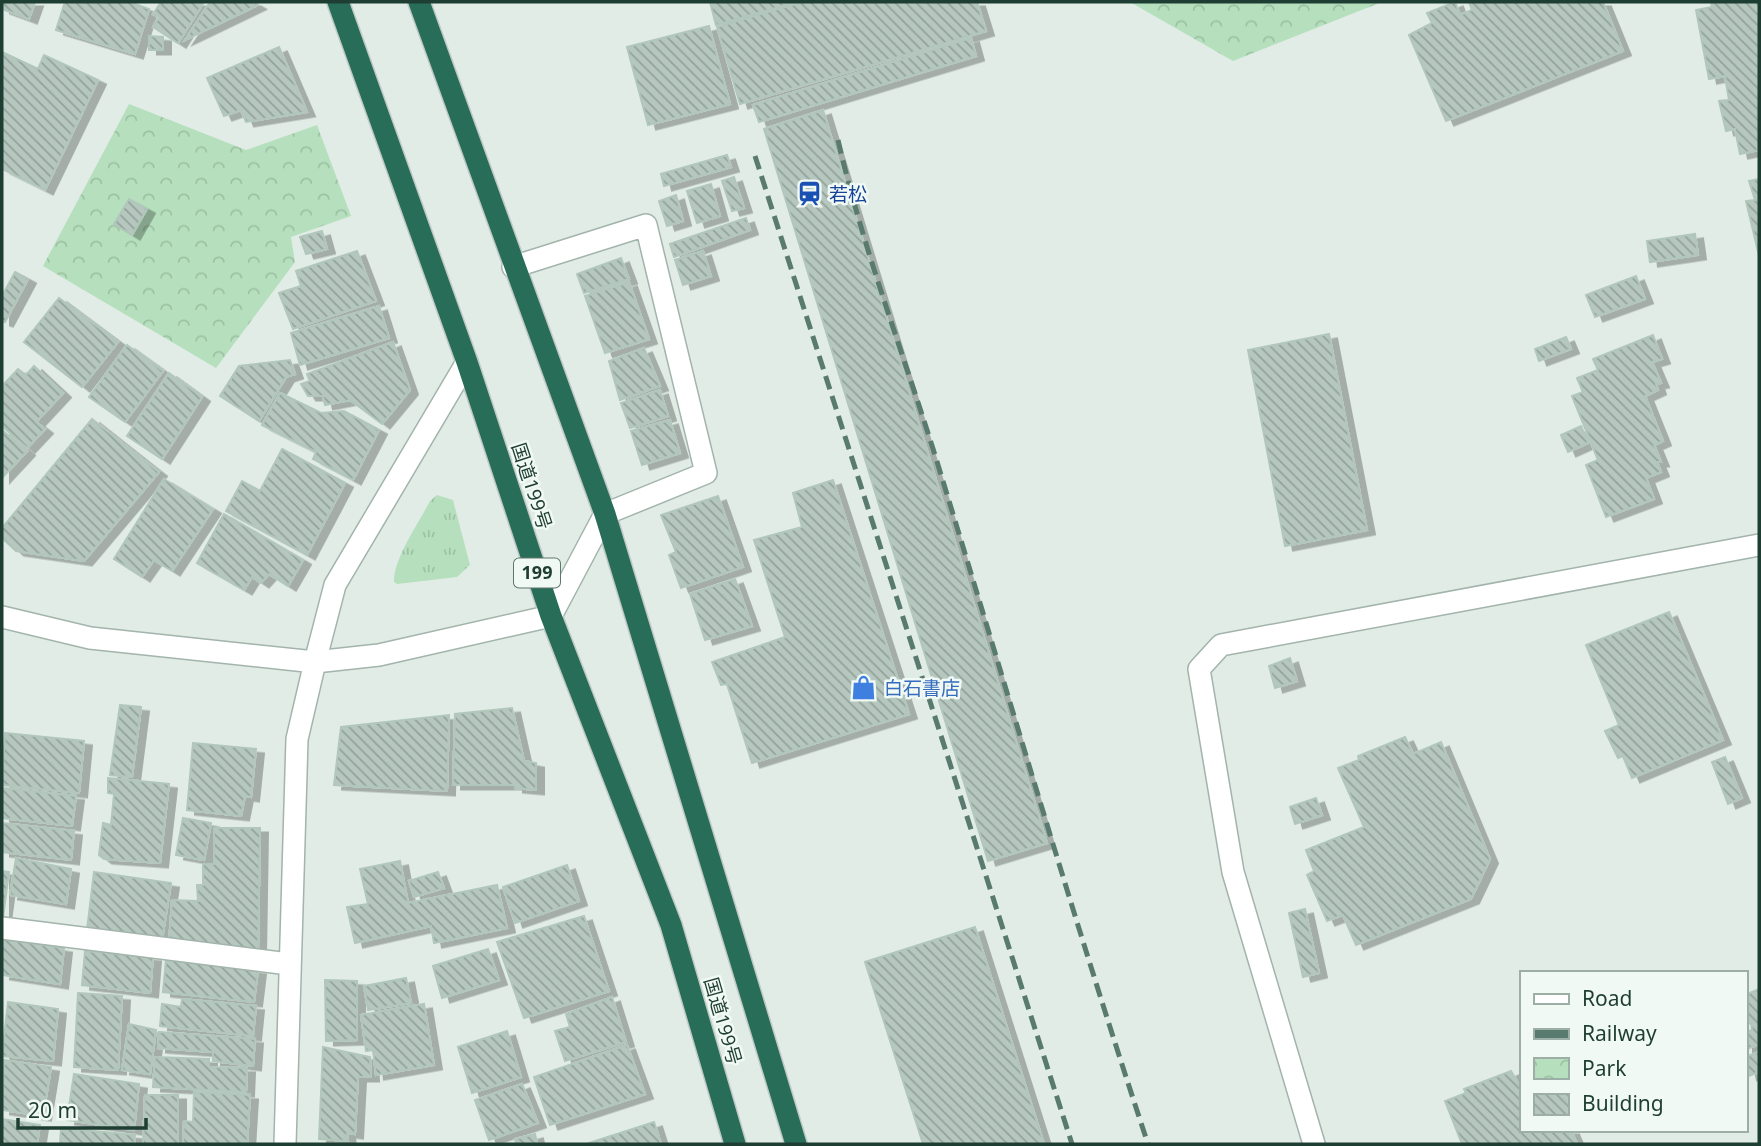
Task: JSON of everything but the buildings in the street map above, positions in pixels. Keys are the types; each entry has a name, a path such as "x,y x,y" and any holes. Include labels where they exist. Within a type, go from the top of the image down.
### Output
{"highway":[{"name":"国道199号","path":"338,2 467,362 551,616 671,925 735,1144"},
{"name":"国道199号","path":"419,2 513,267 605,514 796,1144"},
{"path":"434,2 441,62"}],"street":[{"path":"2,617 90,638 315,662 379,655 551,616 605,514 706,472 646,225 513,267"},
{"path":"285,1144 297,739 335,585 467,362"},
{"path":"1314,1144 1233,872 1199,669 1221,645 1759,545"},
{"path":"2,928 289,964"}],"green space":[{"path":"1130,2 1382,2 1233,61"},
{"path":"129,104 246,150 317,125 351,216 291,237 295,262 216,368 43,266"},
{"path":"437,495 453,500 470,565 457,577 397,584 394,582 395,573 402,552 430,501"}],"railway":[{"path":"838,140 873,267 929,436 1148,1144"},
{"path":"755,156 1072,1144"}],"place":[{"name":"若松","path":"809,194"},
{"name":"白石書店","path":"864,688"}]}
